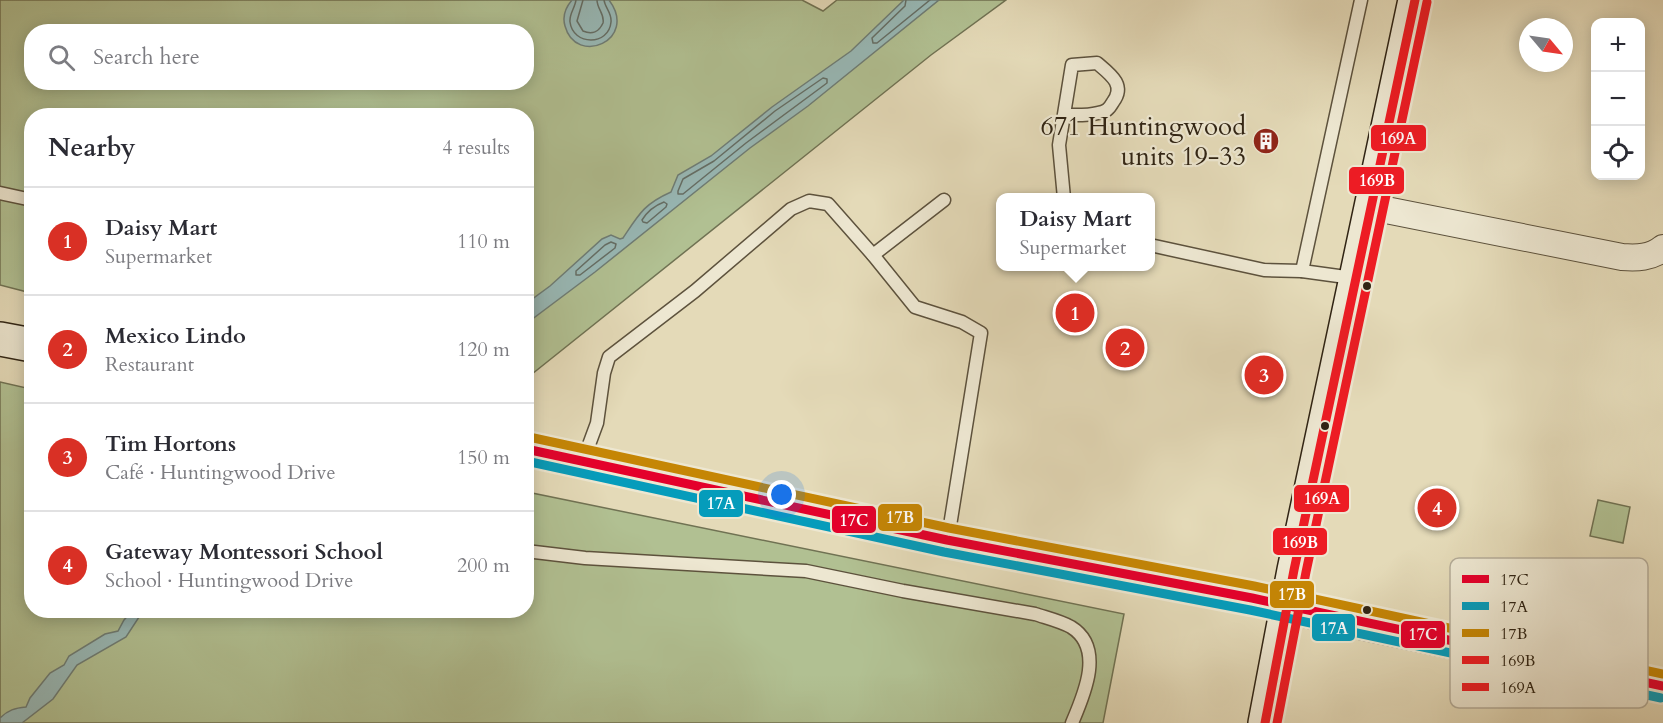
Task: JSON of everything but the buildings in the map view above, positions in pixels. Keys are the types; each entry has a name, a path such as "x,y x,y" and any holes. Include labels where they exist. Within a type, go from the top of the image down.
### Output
{"main road":[{"path":"1264,723 1413,0"},
{"path":"0,339 24,344"},
{"path":"534,451 948,540 1252,598 1450,641"},
{"path":"1648,683 1663,686"}],"street":[{"path":"1371,207 1622,257 1636,258 1656,254 1663,248"}],"lane":[{"path":"1302,271 1361,0"},
{"path":"1064,115 1097,114 1108,110 1117,97 1119,87 1113,76 1097,63 1072,65 1059,145 1064,193"},
{"path":"0,193 24,198"},
{"path":"873,255 944,200"},
{"path":"583,462 597,423 604,373 609,357 695,291 791,209 809,201 828,204 915,307 962,322 981,333 948,540"},
{"path":"1155,246 1264,270 1302,271 1355,279"},
{"path":"534,552 585,558 806,571 1035,614 1055,620 1072,628 1084,640 1090,654 1089,672 1083,698 1072,723"}],"green space":[{"path":"0,0 802,0 823,11 837,0 1006,0 931,55 534,372 534,108 24,108 24,291 0,285"},
{"path":"0,382 24,387 24,618 534,618 534,493 1124,614 1103,723 0,723"},
{"path":"1598,500 1630,507 1623,543 1590,536"}],"water":[{"path":"572,0 609,0 616,14 616,27 611,37 592,46 581,45 571,38 565,26 564,15"},
{"path":"904,0 939,0 808,106 750,148 534,318 534,298 602,239 611,235 623,238 643,210 671,192 678,175 711,156 772,107 851,51"},
{"path":"138,618 126,637 77,665 53,699 22,723 0,723 0,718 6,713 26,707 30,698 50,673 64,665 69,656 105,634 118,631 124,620"}],"transit line":[{"name":"169B","path":"1265,723 1294,570 1415,0"},
{"name":"169A","path":"1277,723 1306,572 1427,2"},
{"name":"17B","path":"534,438 949,528 1254,586 1450,628"},
{"name":"17C","path":"534,451 947,540 1252,598 1450,640"},
{"name":"17A","path":"534,463 944,552 1250,610 1450,653"},
{"name":"17B","path":"1648,671 1663,674"},
{"name":"17C","path":"1648,683 1663,686"},
{"name":"17A","path":"1648,695 1661,698"}],"place":[{"name":"671 Huntingwood units 19-33","path":"1266,141"},
{"name":"Daisy Mart","path":"1075,313"},
{"name":"Mexico Lindo","path":"1125,348"},
{"name":"Tim Hortons","path":"1264,375"},
{"name":"Gateway Montessori School","path":"1437,508"}]}
